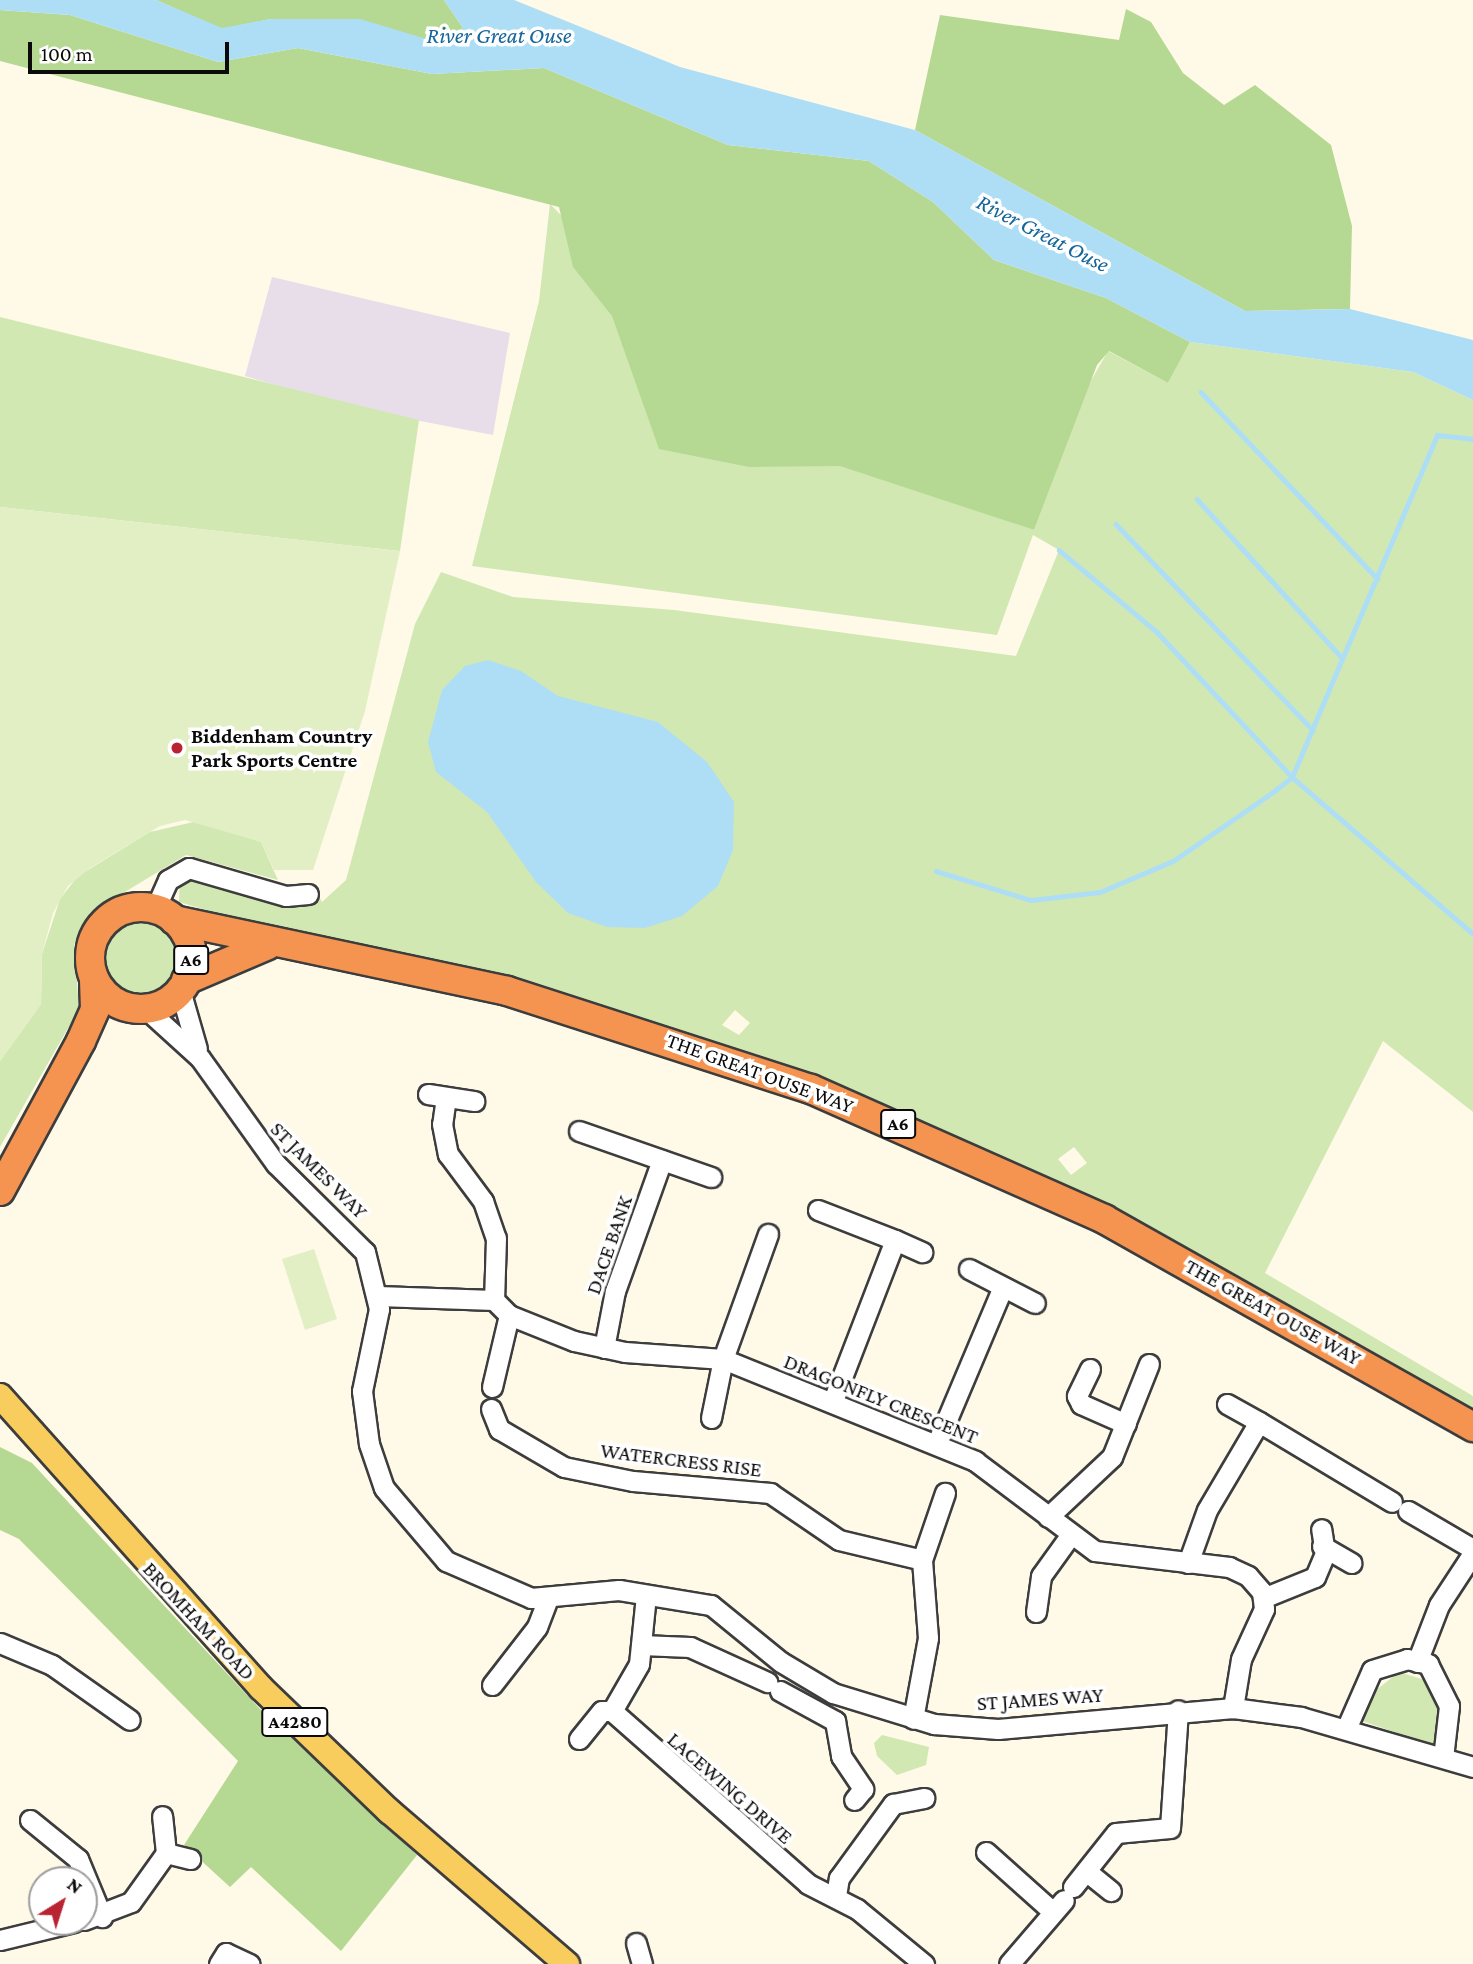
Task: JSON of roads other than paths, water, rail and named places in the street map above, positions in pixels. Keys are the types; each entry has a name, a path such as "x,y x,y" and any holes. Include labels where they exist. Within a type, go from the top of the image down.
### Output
{"highway":[{"name":"A6","path":"0,1191 81,1041 95,1009 90,955 103,924 121,911 165,914 190,948 183,985 81,1041"},
{"name":"THE GREAT OUSE WAY","path":"165,914 274,943 410,967 610,1020 898,1124 1128,1232 1473,1427"},
{"name":"THE GREAT OUSE WAY","path":"183,985 219,961 274,943"},
{"path":"94,978 106,995 139,1008"}],"main road":[{"name":"BROMHAM ROAD","path":"2,1392 261,1688 389,1811 567,1964"}],"street":[{"path":"165,914 168,880 189,867 286,896 307,894"},
{"path":"183,985 200,1058"},
{"path":"139,1008 200,1058"},
{"name":"ST JAMES WAY","path":"200,1058 276,1164 365,1252 378,1296 362,1391 384,1488 446,1562 502,1590 547,1601 619,1590 711,1605 781,1662 854,1701 913,1719 998,1729 1178,1710 1233,1708 1346,1729 1473,1767"},
{"path":"378,1296 494,1300 496,1238 483,1201 448,1154 437,1096 474,1101"},
{"path":"579,1131 711,1177"},
{"name":"DACE BANK","path":"604,1348 615,1291 662,1160"},
{"path":"818,1210 922,1252"},
{"path":"711,1418 723,1359 768,1234"},
{"path":"833,1401 895,1240"},
{"path":"969,1269 1035,1303"},
{"path":"937,1443 1003,1287"},
{"name":"DRAGONFLY CRESCENT","path":"494,1300 509,1315 604,1348 723,1359 833,1401 937,1443 1009,1483 1069,1537 1095,1552 1188,1563 1248,1576 1263,1598"},
{"path":"492,1387 509,1315"},
{"path":"1048,1517 1112,1457 1149,1364"},
{"path":"1090,1369 1077,1396 1081,1404 1126,1424"},
{"path":"1227,1404 1473,1551 1439,1605 1417,1662"},
{"name":"WATERCRESS RISE","path":"491,1409 499,1429 564,1467 633,1481 770,1493 839,1540 922,1560"},
{"path":"1188,1563 1207,1510 1259,1422"},
{"path":"913,1719 928,1638 922,1560 945,1493"},
{"path":"1036,1612 1041,1576 1069,1537"},
{"path":"1233,1708 1241,1659 1264,1609 1263,1598 1315,1577 1321,1537 1352,1563"},
{"path":"579,1740 601,1710 612,1711 639,1664 646,1595"},
{"path":"492,1685 537,1627 547,1601"},
{"path":"0,1643 52,1665 130,1720"},
{"path":"641,1645 690,1647 738,1664 835,1721"},
{"path":"1346,1729 1373,1670 1406,1659 1417,1662 1435,1674 1449,1706 1443,1758"},
{"path":"835,1721 854,1701"},
{"path":"1009,1964 1116,1833 1170,1828 1178,1710"},
{"name":"LACEWING DRIVE","path":"612,1711 808,1884 836,1896 924,1964"},
{"path":"835,1721 841,1756 863,1789 854,1800"},
{"path":"836,1896 839,1878 893,1804 924,1798"},
{"path":"98,1917 131,1902 166,1853 162,1816"},
{"path":"30,1820 78,1859 80,1866"},
{"path":"986,1852 1063,1899"},
{"path":"166,1853 190,1859"},
{"path":"1086,1871 1111,1891"},
{"path":"0,1940 28,1933"},
{"path":"636,1943 642,1964"},
{"path":"219,1964 226,1953 250,1964"}],"water":[{"name":"River Great Ouse","path":"0,0 156,0 222,28 271,19 360,19 443,44 463,28 444,0 514,0 680,67 915,130 1245,311 1350,309 1473,340 1473,400 1413,372 1190,342 1106,298 994,260 933,202 869,161 728,145 544,68 432,74 298,48 218,62 70,15 0,10"},
{"path":"488,660 521,671 558,696 658,722 707,762 734,802 733,850 718,886 682,916 645,928 607,927 568,913 536,882 487,812 436,772 428,742 442,690 465,666"}],"waterway":[{"path":"1201,392 1378,579"},
{"path":"936,871 1031,900 1100,892 1173,861 1292,777 1437,435 1473,439"},
{"path":"1197,499 1342,658"},
{"path":"1116,524 1313,730"},
{"path":"1059,550 1157,632 1292,777 1473,934"}],"place":[{"name":"Biddenham Country Park Sports Centre","path":"177,748"}]}
